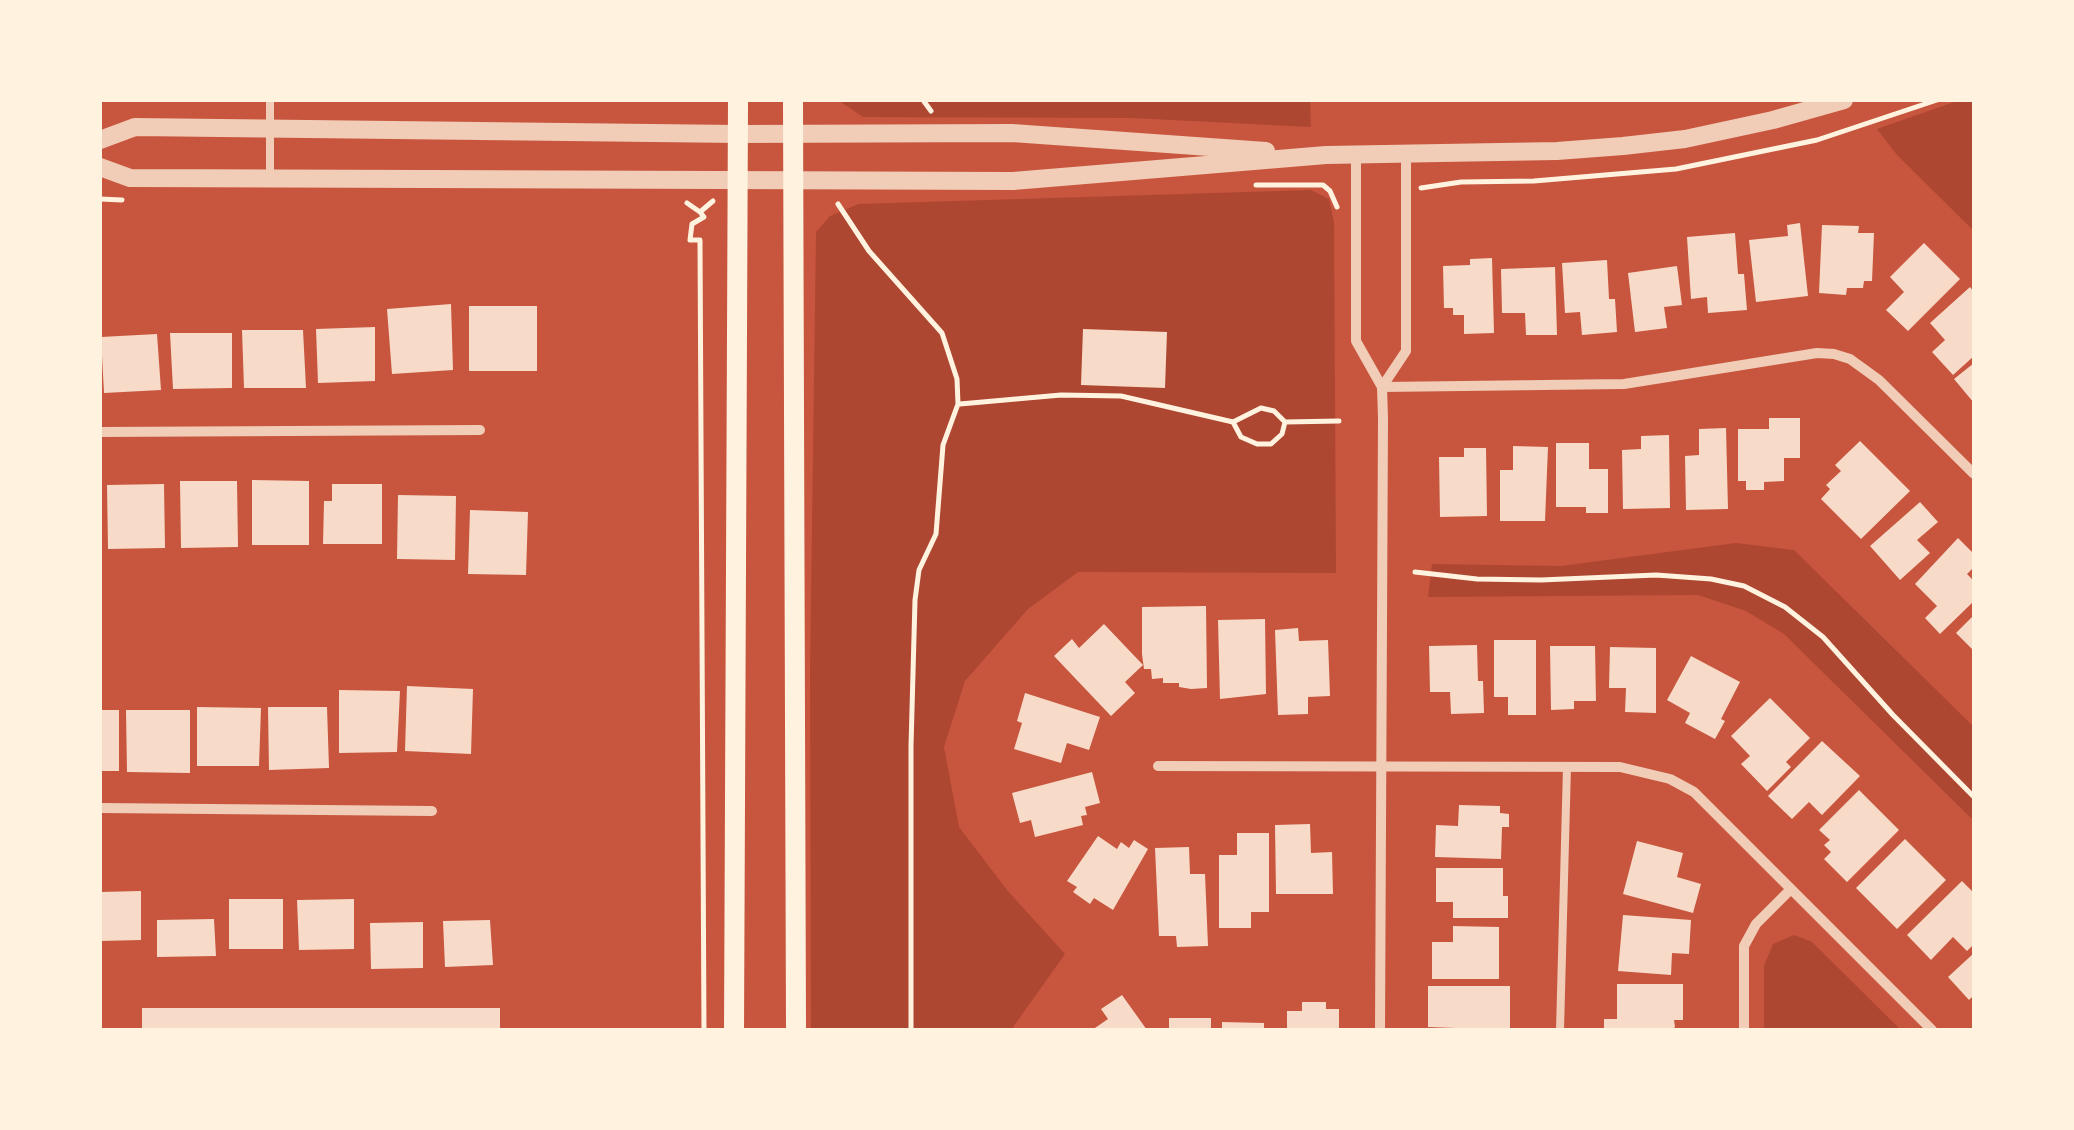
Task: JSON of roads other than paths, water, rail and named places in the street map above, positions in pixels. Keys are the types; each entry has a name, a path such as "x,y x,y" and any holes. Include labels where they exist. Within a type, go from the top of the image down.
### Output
{"main road":[{"path":"734,1030 738,100"},
{"path":"793,100 796,1030"}],"street":[{"path":"100,167 130,178 1012,181 1326,155 1557,151 1685,140 1844,100"},
{"path":"100,140 135,127 1012,133 1326,155"},
{"path":"1356,154 1356,341 1382,387 1380,1030"},
{"path":"1382,387 1406,351 1406,154"},
{"path":"1382,387 1624,384 1834,354 1850,359 1878,380 1974,474"},
{"path":"100,432 480,430"},
{"path":"1158,766 1620,767 1670,778 1694,792 1932,1030"},
{"path":"100,808 432,811"},
{"path":"1744,1030 1744,946 1756,924 1790,890"}],"lane":[{"path":"270,100 270,178"},
{"path":"1560,1030 1568,767"}]}
